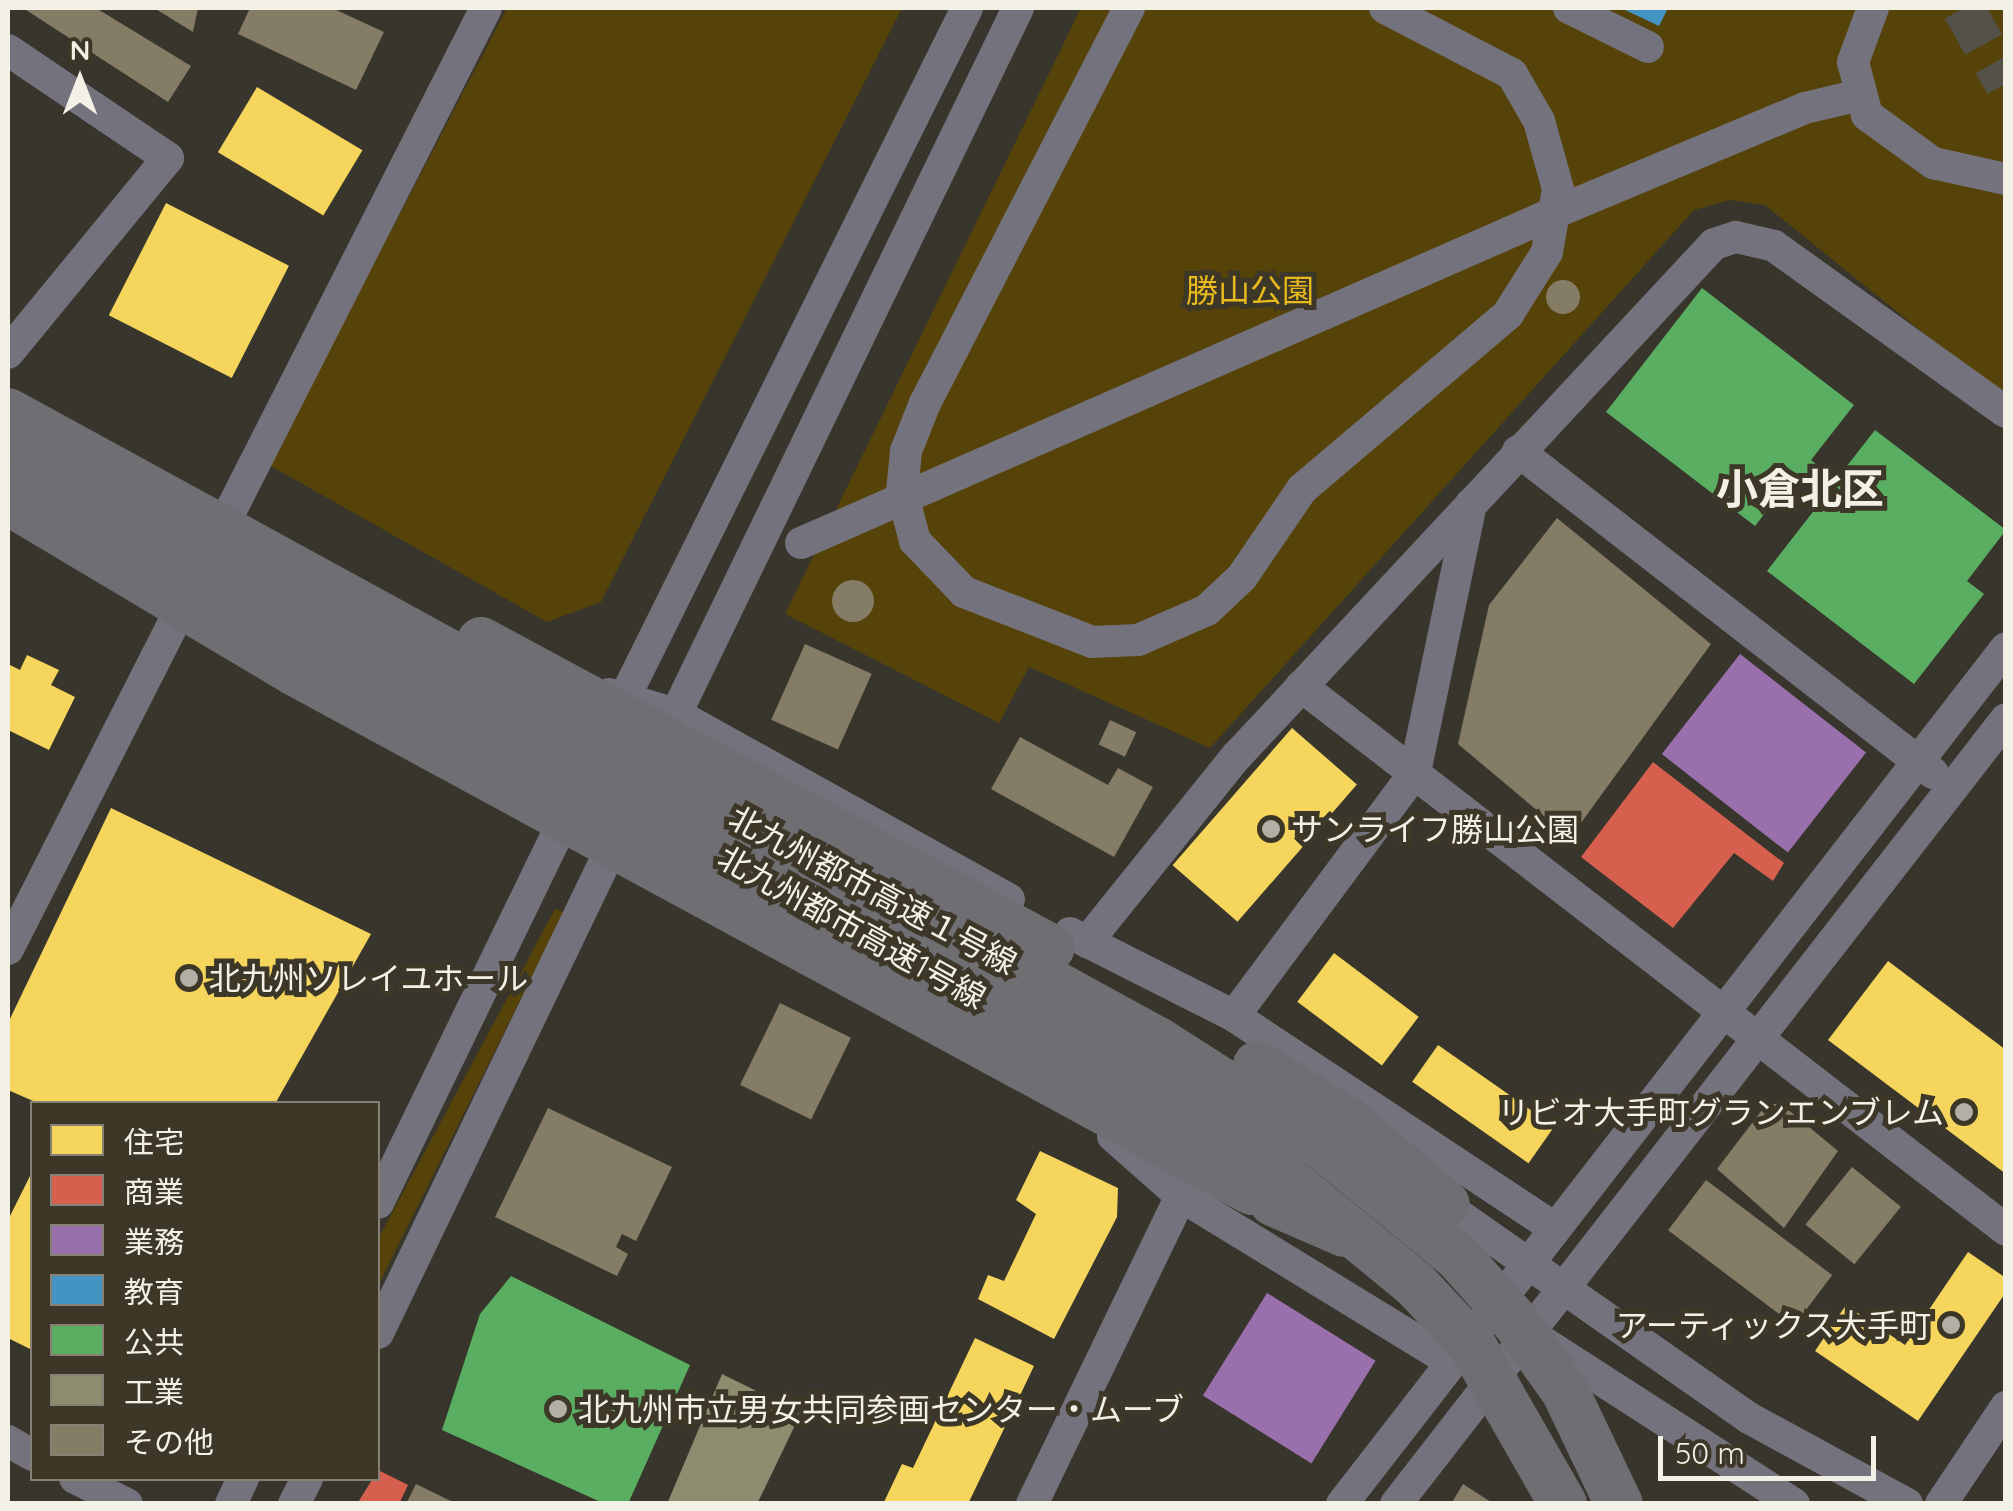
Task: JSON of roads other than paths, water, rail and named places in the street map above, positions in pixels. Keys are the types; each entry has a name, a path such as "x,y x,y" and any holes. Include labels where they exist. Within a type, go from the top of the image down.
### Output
{"highway":[{"name":"北九州都市高速１号線","path":"8,412 23,472 1158,1041 1322,1146 1458,1257 1514,1322 1564,1391 1619,1504"},
{"path":"23,472 541,671 1198,1028 1348,1121 1446,1204"},
{"path":"23,472 293,670 1019,1056 1272,1202 1420,1267"},
{"name":"北九州都市高速1号線","path":"23,472 1131,1080 1278,1172 1415,1284 1472,1345 1563,1504"}],"street":[{"path":"8,949 486,8"},
{"path":"380,1199 967,8"},
{"path":"380,1329 1018,8"},
{"path":"1129,8 925,403 902,492 915,541 964,592 1092,642 1173,627 1242,577 1334,456 1508,314 1547,252 1558,189 1539,121 1512,74 1386,8"},
{"path":"1569,8 1648,47"},
{"path":"1873,8 1853,62 1860,95 1886,136 1933,163 2006,179"},
{"path":"8,50 168,158 8,353"},
{"path":"802,543 902,492 1554,213 1804,108 1860,95"},
{"path":"1086,942 1301,686 1701,252 1736,237 1774,246 2006,412"},
{"path":"8,393 508,668 618,711 676,714 1086,942 1234,1016 1550,1225"},
{"path":"1518,452 1951,788"},
{"path":"23,472 186,592 623,825 1420,1267 1794,1504"},
{"path":"1234,1016 1415,772 1471,504"},
{"path":"1342,1504 1550,1225 2006,648"},
{"path":"1301,686 2006,1230"},
{"path":"618,711 660,748 1198,1049 1528,1255 1749,1418 1907,1504"},
{"path":"1396,1504 1525,1330 2006,719"},
{"path":"606,862 1131,1146 1182,1196 1449,1360"},
{"path":"1032,1504 1182,1196"},
{"path":"1941,1504 2006,1406"},
{"path":"8,1441 30,1454"},
{"path":"81,1481 127,1504"},
{"path":"232,1504 243,1481"},
{"path":"294,1504 305,1481"}],"tunnel":[{"path":"1963,8 2006,84"}],"place":[{"name":"サンライフ勝山公園","path":"1271,829"},
{"name":"北九州ソレイユホール","path":"189,978"},
{"name":"リビオ大手町グランエンブレム","path":"1964,1112"},
{"name":"アーティックス大手町","path":"1951,1325"},
{"name":"北九州市立男女共同参画センター・ムーブ","path":"558,1409"}],"district":[{"name":"小倉北区","path":"1800,489"}],"park label":[{"name":"勝山公園","path":"1250,290"}]}
